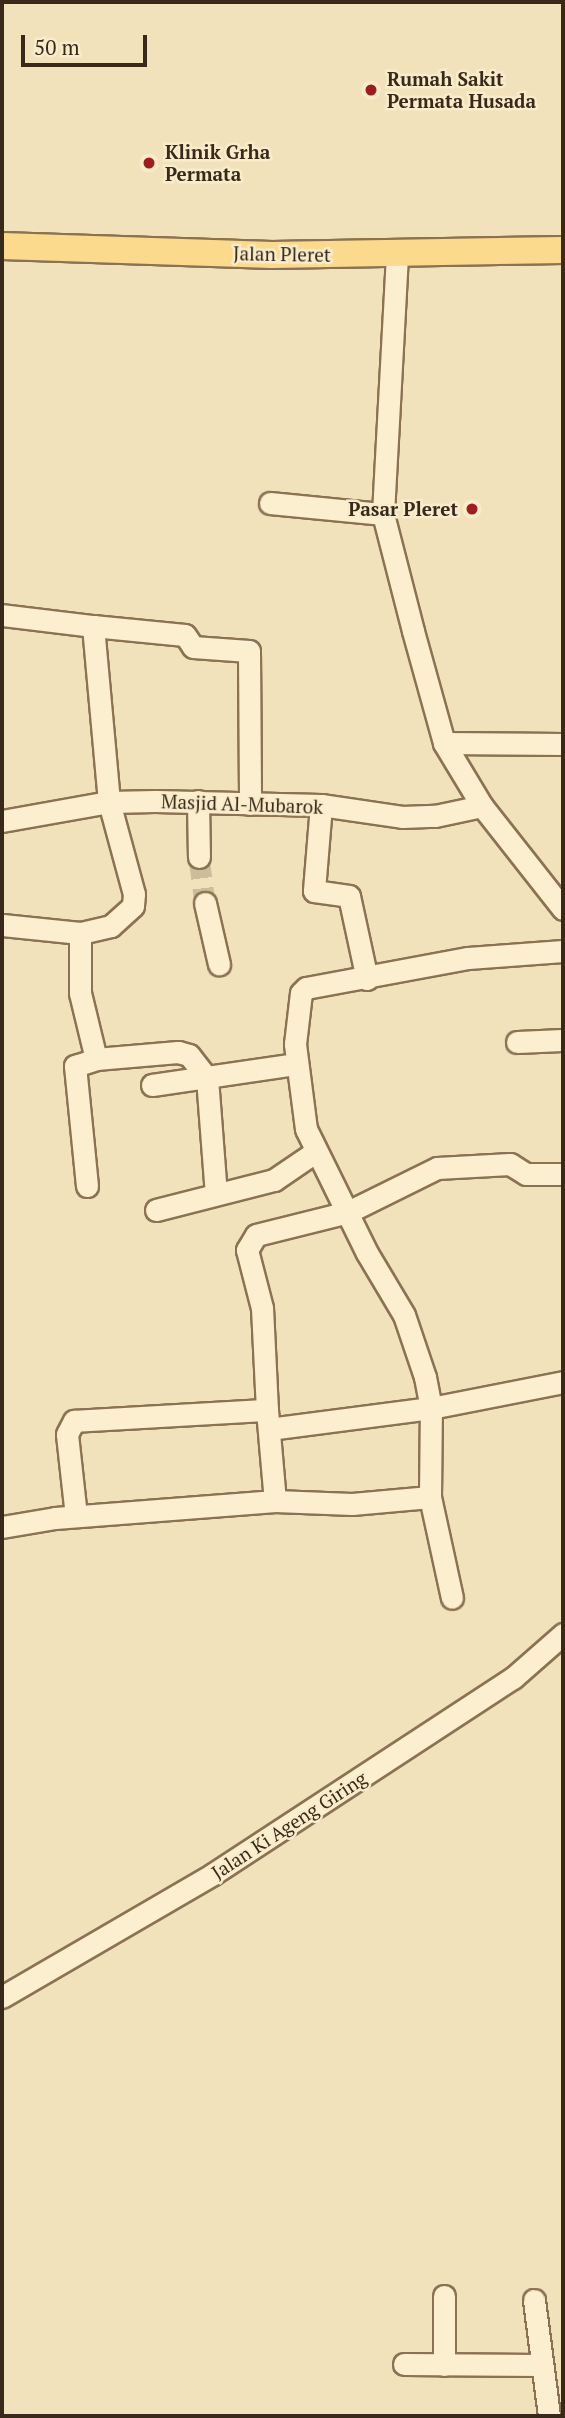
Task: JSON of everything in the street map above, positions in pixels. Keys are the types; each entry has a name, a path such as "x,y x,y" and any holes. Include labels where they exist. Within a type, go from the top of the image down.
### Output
{"main road":[{"name":"Jalan Pleret","path":"2,246 397,255 563,250"}],"street":[{"path":"397,255 383,513 443,743 482,806 563,909"},
{"path":"270,503 383,513"},
{"path":"2,615 186,635 193,647 250,651 250,804"},
{"path":"2,925 80,933 111,926 133,906 108,802 93,626"},
{"path":"443,743 563,744"},
{"path":"198,801 199,857"},
{"name":"Masjid Al-Mubarok","path":"2,821 108,802 198,801 321,805 402,817 435,816 482,806"},
{"path":"321,805 314,891 349,896 367,979"},
{"path":"205,903 219,964"},
{"path":"80,933 80,993 96,1059"},
{"path":"452,1598 430,1497 431,1408 404,1315 315,1152 306,1129 296,1064 301,993 306,988 367,979 468,958 563,951"},
{"path":"517,1042 563,1040"},
{"path":"87,1186 74,1070 79,1063 96,1059 178,1052 189,1055 207,1078 216,1194"},
{"path":"152,1085 296,1064"},
{"path":"156,1210 274,1180 315,1152"},
{"path":"275,1501 262,1308 249,1242 256,1235 348,1212 438,1168 510,1164 526,1174 563,1174"},
{"path":"76,1516 68,1434 74,1421 268,1420 431,1408 563,1382"},
{"path":"2,1527 76,1516 275,1501 352,1504 430,1497"},
{"name":"Jalan Ki Ageng Giring","path":"2,1997 214,1874 513,1678 563,1634"},
{"path":"444,2296 444,2365"},
{"path":"534,2300 540,2365 549,2416"},
{"path":"404,2364 540,2365"}],"tunnel":[{"path":"199,857 205,903"}],"place":[{"name":"Rumah Sakit Permata Husada","path":"371,90"},
{"name":"Klinik Grha Permata","path":"149,163"},
{"name":"Pasar Pleret","path":"472,509"}]}
